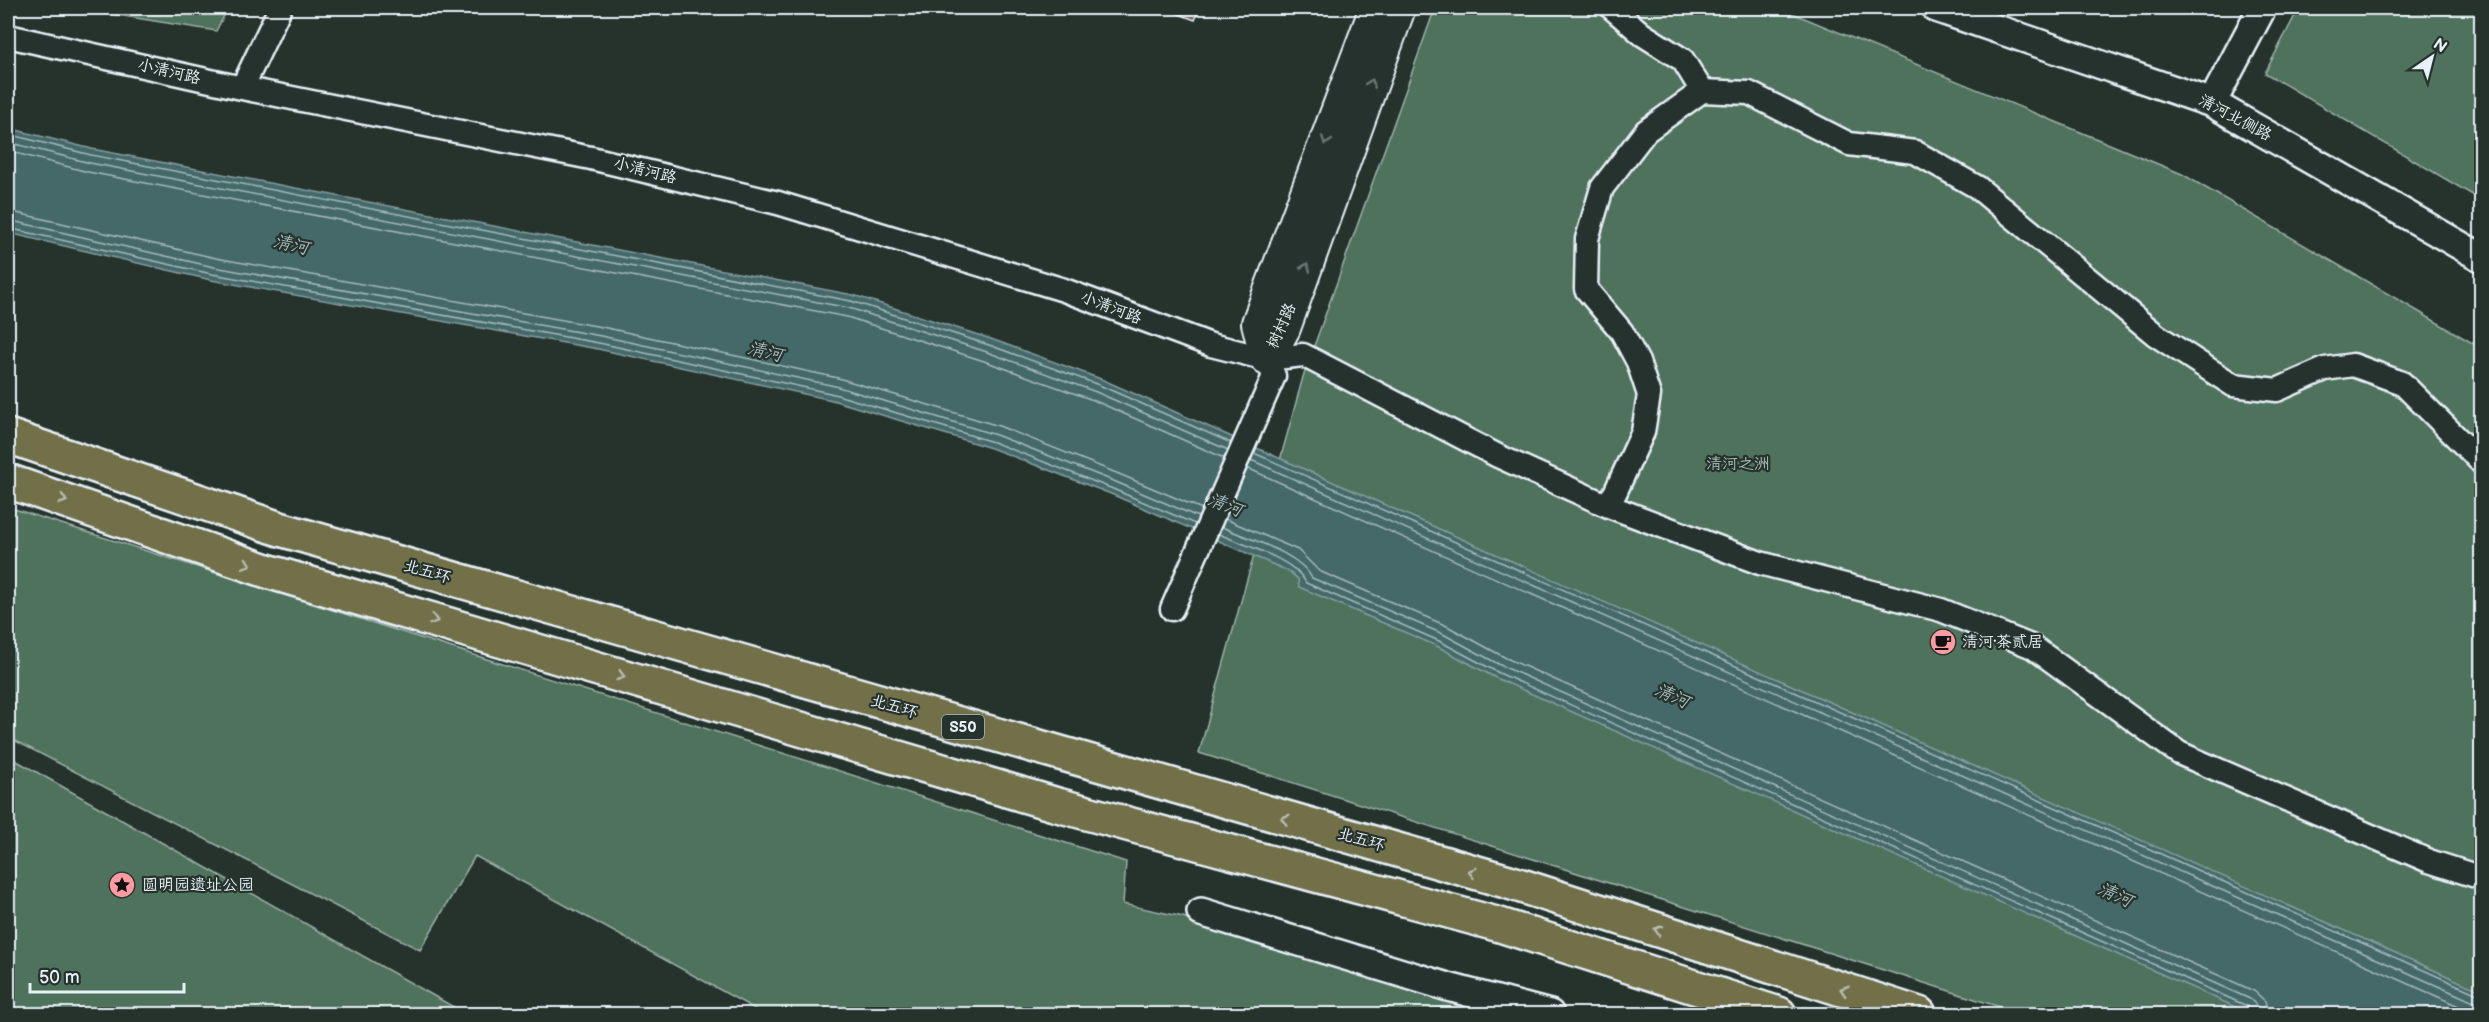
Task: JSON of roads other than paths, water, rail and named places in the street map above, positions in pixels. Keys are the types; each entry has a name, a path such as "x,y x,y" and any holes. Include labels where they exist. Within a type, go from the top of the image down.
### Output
{"highway":[{"name":"北五环","path":"8,436 280,529 1509,882 1919,1014"},
{"path":"8,481 267,571 1054,804 1500,925 1779,1014"}],"main road":[{"name":"树村路","path":"1267,359 1258,323 1376,8"},
{"name":"树村路","path":"1267,359 1284,328 1399,8"}],"street":[{"path":"242,88 280,8"},
{"path":"1612,8 1642,34 1683,60 1702,91"},
{"name":"清河北侧路","path":"1936,8 2212,103 2481,258"},
{"path":"2212,103 2262,8"},
{"name":"小清河路","path":"8,36 242,88 591,158 778,203 1064,290 1211,345 1267,359"},
{"path":"1606,505 1615,493 1643,432 1649,395 1638,362 1622,332 1586,289 1587,239 1602,188 1620,163 1646,131 1702,91 1749,93 1849,144 1915,153 1977,187 2156,335 2233,385 2277,390 2325,369 2353,365 2402,383 2481,463"},
{"path":"1172,609 1274,376 1267,359 1303,355 1498,456 1606,505 1760,563 1941,610 2033,647 2179,753 2429,861 2481,878"},
{"path":"1201,912 1448,987 1550,1014"}],"water":[{"name":"清河","path":"8,128 92,149 853,295 991,339 1101,379 2481,991 2481,1014 2251,1014 1496,678 1437,646 1299,587 1298,579 1288,571 1111,494 991,448 832,400 598,349 211,280 8,233"}],"place":[{"name":"清河·茶贰居","path":"1943,642"},
{"name":"圆明园遗址公园","path":"122,885"}],"park label":[{"name":"清河之洲","path":"1738,464"}]}
